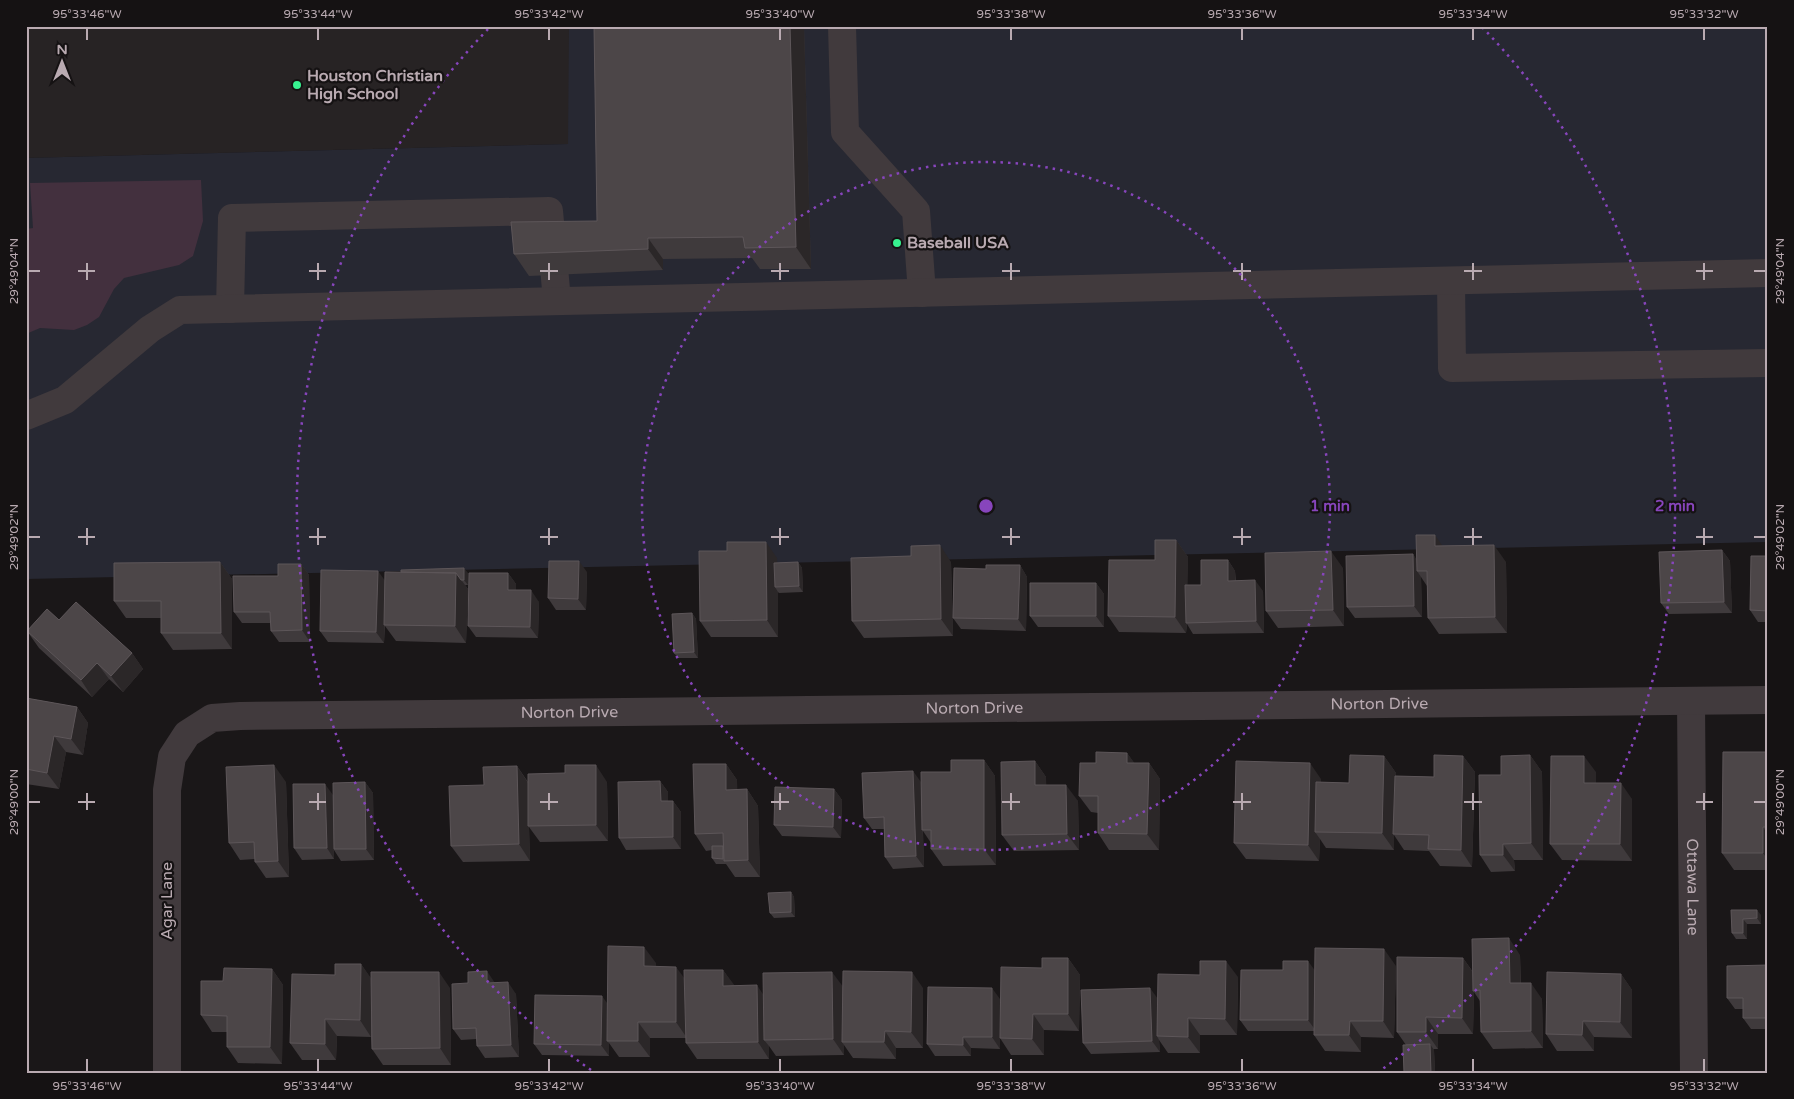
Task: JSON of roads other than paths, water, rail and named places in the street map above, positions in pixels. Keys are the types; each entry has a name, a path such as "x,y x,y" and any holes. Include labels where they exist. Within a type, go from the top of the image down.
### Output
{"street":[{"path":"842,26 845,132 916,211 922,293"},
{"path":"230,309 232,218 550,211 557,301"},
{"path":"26,416 65,400 150,329 180,310 1768,274"},
{"path":"1450,281 1452,368 1768,363"},
{"name":"Norton Drive","path":"187,734 212,718 240,716 1768,700"},
{"name":"Ottawa Lane","path":"1691,701 1694,1073"},
{"name":"Agar Lane","path":"168,1073 167,790 172,757 187,734"}],"place":[{"name":"Houston Christian High School","path":"297,85"},
{"name":"Baseball USA","path":"897,243"}]}
